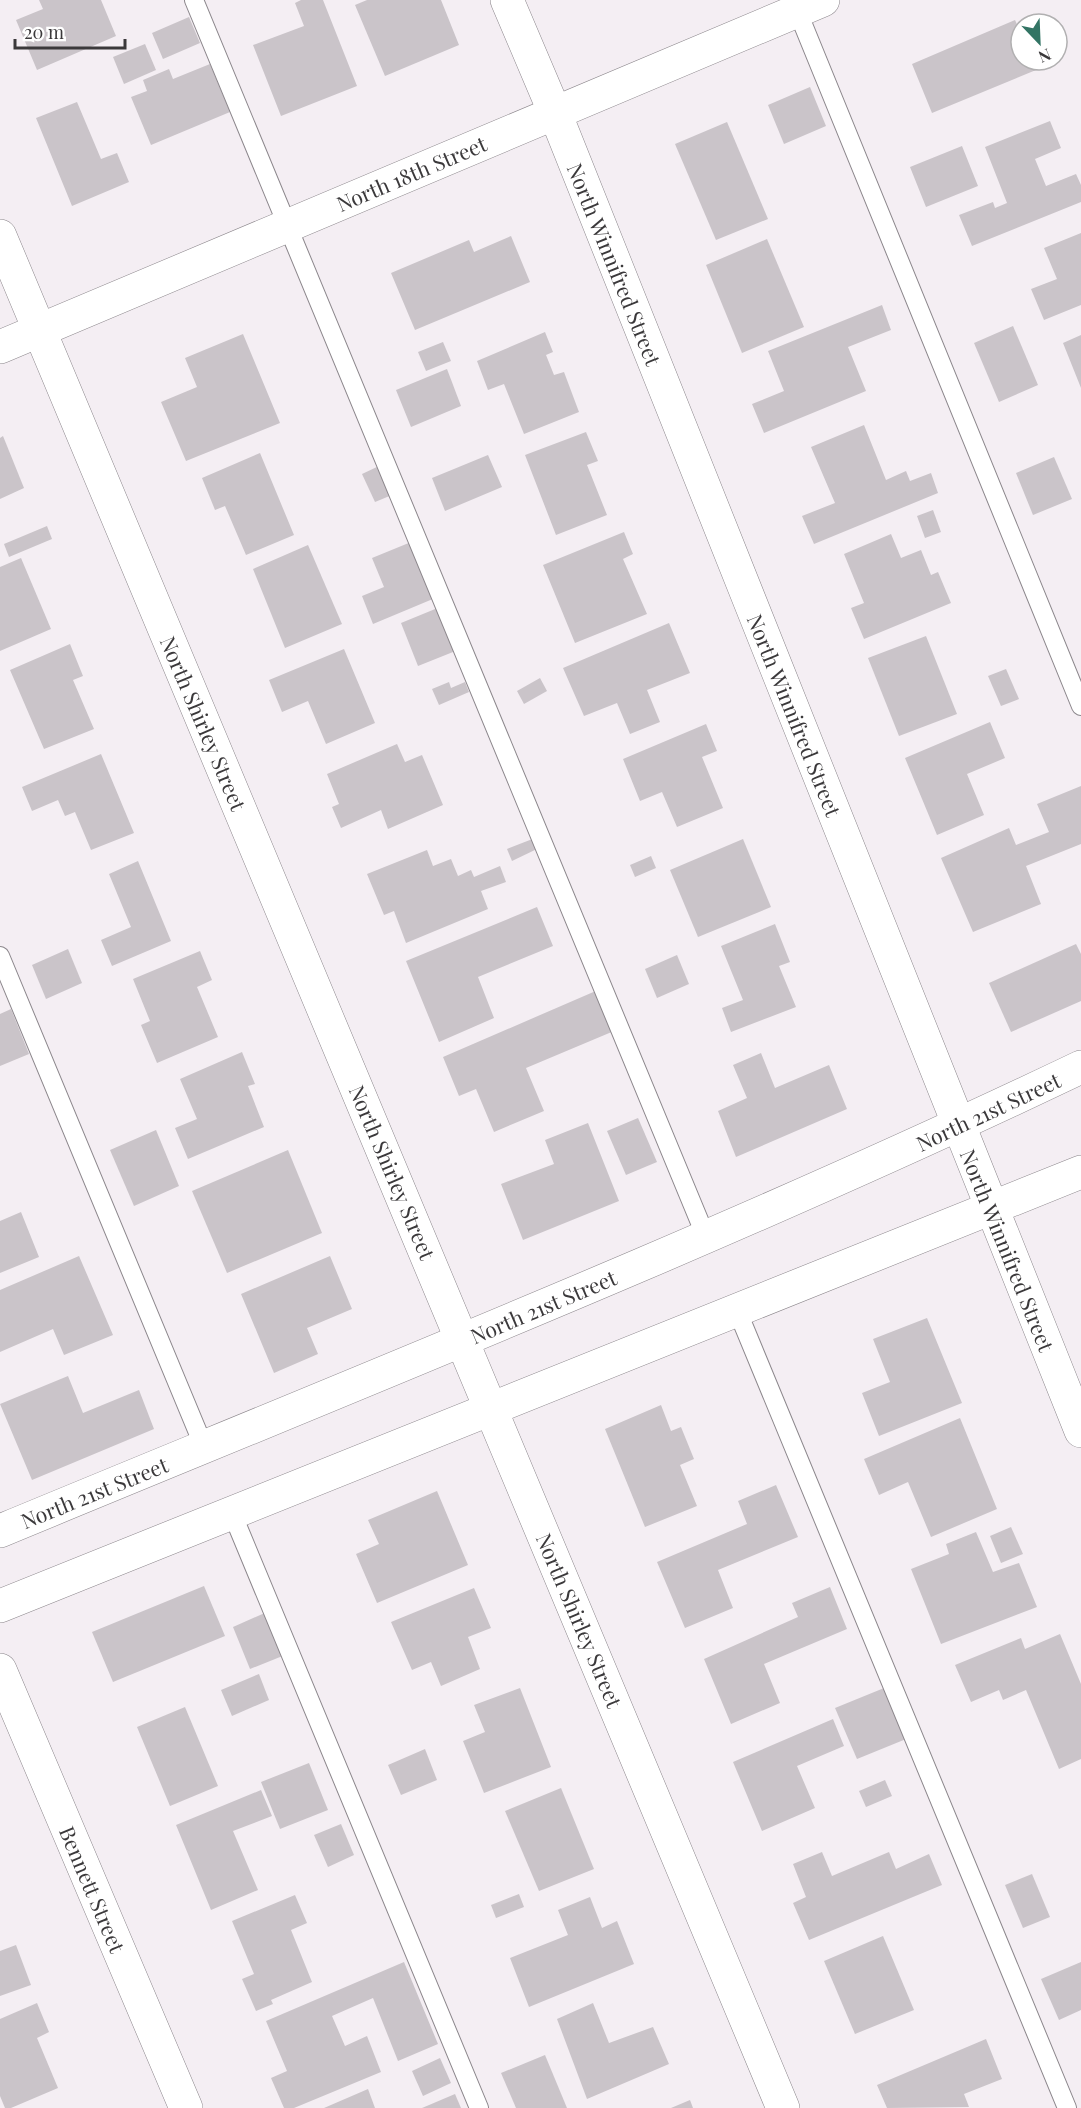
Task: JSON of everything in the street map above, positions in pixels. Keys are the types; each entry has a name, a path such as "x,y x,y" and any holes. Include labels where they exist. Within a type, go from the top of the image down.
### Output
{"street":[{"name":"North Winnifred Street","path":"507,0 555,112 1081,1431"},
{"name":"North 18th Street","path":"0,346 805,4"},
{"name":"North Shirley Street","path":"0,236 492,1407 783,2108"},
{"name":"North 21st Street","path":"0,1531 706,1237 958,1126 1081,1067"},
{"path":"0,1606 1081,1172"},
{"name":"Bennett Street","path":"0,1670 186,2108"}],"lane":[{"path":"194,0 706,1237"},
{"path":"805,4 1081,706"},
{"path":"0,956 204,1447"},
{"path":"736,1310 1067,2108"},
{"path":"232,1513 479,2108"}],"building":[{"path":"39,0 101,0 116,36 37,70 16,20 43,9"},
{"path":"301,0 323,0 357,86 281,116 253,45 304,26 295,3"},
{"path":"367,0 441,0 459,45 385,76 355,5"},
{"path":"189,17 200,43 163,59 152,33"},
{"path":"1009,23 1009,72 1031,72 932,113 912,64"},
{"path":"145,44 156,70 124,84 113,57"},
{"path":"210,64 230,112 151,145 131,97 147,91 143,80 169,69 173,79"},
{"path":"810,87 826,126 784,144 768,105"},
{"path":"77,102 101,159 117,153 129,182 72,206 36,118"},
{"path":"1050,121 1061,148 1035,159 1046,186 1076,174 1081,185 1081,202 972,246 959,215 993,202 995,208 1007,203 985,147"},
{"path":"727,122 768,219 716,240 675,144"},
{"path":"962,146 978,186 926,207 910,167"},
{"path":"1081,233 1081,305 1044,320 1031,289 1057,279 1044,248"},
{"path":"511,236 530,282 415,330 391,273 469,240 474,252"},
{"path":"767,239 804,327 742,353 706,265"},
{"path":"882,305 891,330 848,347 866,391 764,433 752,404 784,391 768,351"},
{"path":"1013,326 1038,385 999,402 974,343"},
{"path":"545,332 553,352 546,355 554,375 564,372 579,412 524,434 504,384 488,390 477,361"},
{"path":"243,334 280,423 186,461 161,402 197,387 185,358"},
{"path":"1081,335 1081,388 1063,343"},
{"path":"443,342 451,361 426,371 418,352"},
{"path":"447,369 461,406 411,427 396,390"},
{"path":"864,425 886,480 906,471 910,481 931,473 938,493 814,544 802,516 835,503 811,447"},
{"path":"586,432 598,461 587,465 607,515 556,535 525,455"},
{"path":"3,436 24,488 0,499 0,438"},
{"path":"260,453 294,535 246,555 225,506 215,510 202,478"},
{"path":"488,455 502,487 445,511 432,478"},
{"path":"1054,457 1072,499 1033,515 1016,473"},
{"path":"379,466 392,495 375,502 362,474"},
{"path":"933,510 941,532 925,538 917,516"},
{"path":"47,526 52,539 9,557 4,544"},
{"path":"624,532 633,554 623,559 647,614 575,643 543,565"},
{"path":"891,534 901,558 921,550 931,575 938,572 951,603 864,639 851,608 864,603 844,554"},
{"path":"416,540 440,596 373,624 362,596 384,587 372,558"},
{"path":"308,545 342,624 285,648 253,569"},
{"path":"21,558 51,629 0,651 0,567"},
{"path":"440,607 458,650 418,666 401,623"},
{"path":"669,623 690,673 647,690 660,722 630,734 617,703 584,716 563,668"},
{"path":"926,636 957,714 899,736 868,658"},
{"path":"70,644 83,676 73,680 94,729 44,749 10,670"},
{"path":"344,649 375,723 326,744 308,701 282,712 269,680"},
{"path":"1006,669 1019,699 1001,706 988,676"},
{"path":"540,678 547,691 524,704 517,691"},
{"path":"449,682 451,688 465,682 469,692 439,705 432,689"},
{"path":"990,722 1005,758 967,774 984,815 937,835 905,758"},
{"path":"706,724 717,751 702,757 723,808 677,827 662,792 640,801 623,759"},
{"path":"397,744 405,762 422,755 443,805 388,829 381,810 341,828 332,807 339,804 327,774"},
{"path":"101,754 134,833 91,850 75,812 65,816 58,800 32,811 22,787"},
{"path":"1081,786 1081,844 1026,866 1041,904 973,932 941,858 1009,828 1016,845 1049,832 1037,804"},
{"path":"535,838 539,848 512,861 507,849"},
{"path":"743,839 771,907 698,937 670,870"},
{"path":"427,850 433,866 451,859 458,876 471,870 474,877 500,866 506,882 481,891 488,909 406,943 394,911 384,915 367,874"},
{"path":"651,856 656,868 635,877 630,865"},
{"path":"138,861 171,941 112,966 101,940 131,927 109,874"},
{"path":"537,907 553,946 478,977 494,1018 439,1042 406,961"},
{"path":"775,924 790,962 779,966 796,1007 731,1032 722,1008 743,1000 721,946"},
{"path":"1076,944 1081,954 1081,1001 1011,1032 989,983"},
{"path":"68,949 82,983 46,999 32,965"},
{"path":"200,951 212,980 197,987 218,1037 157,1063 141,1025 150,1021 133,979"},
{"path":"677,955 689,984 657,998 645,969"},
{"path":"598,990 614,1031 526,1068 544,1111 494,1132 476,1089 459,1096 443,1057"},
{"path":"11,1009 29,1054 0,1066 0,1014"},
{"path":"242,1052 255,1084 248,1086 264,1127 188,1159 175,1128 197,1119 180,1079"},
{"path":"761,1053 775,1088 829,1065 847,1109 736,1157 718,1111 747,1098 733,1065"},
{"path":"638,1118 657,1162 626,1175 607,1131"},
{"path":"588,1123 619,1201 523,1240 501,1184 554,1164 545,1140"},
{"path":"156,1130 179,1186 134,1206 110,1150"},
{"path":"288,1150 322,1233 227,1273 192,1191"},
{"path":"21,1212 39,1257 0,1273 0,1221"},
{"path":"79,1256 113,1335 64,1355 53,1329 0,1352 0,1290"},
{"path":"330,1256 352,1309 307,1328 318,1354 274,1373 241,1294"},
{"path":"927,1318 962,1403 879,1436 862,1393 890,1382 873,1339"},
{"path":"68,1376 83,1413 139,1390 154,1429 32,1480 0,1404"},
{"path":"661,1405 671,1431 681,1427 694,1459 680,1465 697,1506 645,1527 605,1429"},
{"path":"960,1418 997,1509 931,1537 908,1482 879,1495 864,1459"},
{"path":"776,1485 798,1537 718,1570 733,1608 685,1628 657,1562 747,1524 738,1501"},
{"path":"437,1491 468,1565 377,1603 356,1554 379,1544 368,1520"},
{"path":"1011,1527 1023,1554 1001,1563 990,1536"},
{"path":"976,1532 993,1572 1019,1563 1037,1607 941,1644 911,1569 949,1554 946,1544"},
{"path":"204,1586 225,1636 113,1682 92,1632"},
{"path":"830,1587 847,1629 764,1664 780,1703 731,1724 704,1659 798,1617 792,1603"},
{"path":"474,1588 491,1628 468,1637 480,1669 441,1686 431,1662 412,1670 391,1622"},
{"path":"267,1612 285,1655 250,1669 233,1627"},
{"path":"1060,1634 1081,1684 1081,1759 1059,1769 1026,1690 1003,1700 999,1690 971,1702 955,1665 1021,1638 1025,1649"},
{"path":"259,1674 269,1700 232,1716 221,1690"},
{"path":"889,1686 911,1737 857,1759 835,1708"},
{"path":"520,1688 551,1767 484,1793 463,1741 485,1732 474,1705"},
{"path":"185,1707 218,1786 170,1806 137,1727"},
{"path":"833,1719 844,1746 797,1766 815,1808 762,1831 733,1762"},
{"path":"425,1749 437,1780 401,1795 388,1765"},
{"path":"309,1763 328,1810 280,1829 261,1782"},
{"path":"885,1780 892,1796 866,1807 859,1791"},
{"path":"561,1788 594,1869 539,1891 505,1811"},
{"path":"261,1790 272,1816 233,1831 258,1890 211,1910 176,1825"},
{"path":"341,1824 354,1855 328,1867 314,1835"},
{"path":"822,1852 832,1876 889,1852 896,1869 929,1854 942,1885 809,1940 793,1903 806,1897 793,1864"},
{"path":"1032,1874 1050,1917 1023,1928 1005,1885"},
{"path":"519,1894 524,1907 496,1918 491,1905"},
{"path":"295,1895 307,1923 291,1930 312,1982 271,2000 273,2004 256,2011 242,1979 254,1974 232,1921"},
{"path":"590,1897 602,1928 617,1921 634,1964 529,2007 510,1958 568,1935 558,1910"},
{"path":"883,1936 914,2010 855,2034 824,1961"},
{"path":"16,1945 31,1985 0,1996 0,1951"},
{"path":"404,1962 438,2044 398,2061 373,1998 332,2016 345,2046 367,2036 381,2072 294,2108 284,2108 271,2078 287,2071 266,2021"},
{"path":"1081,1962 1081,2010 1059,2020 1041,1979"},
{"path":"37,2003 49,2032 37,2038 58,2088 11,2108 5,2108 0,2096 0,2019"},
{"path":"593,2003 609,2043 653,2027 669,2064 587,2099 557,2019"},
{"path":"986,2039 1002,2079 964,2094 969,2107 887,2108 877,2085"},
{"path":"545,2055 567,2108 516,2108 501,2073"},
{"path":"440,2058 451,2083 423,2096 412,2071"},
{"path":"368,2089 375,2108 324,2108"},
{"path":"455,2094 461,2108 422,2108"},
{"path":"690,2100 693,2108 671,2108"}]}
